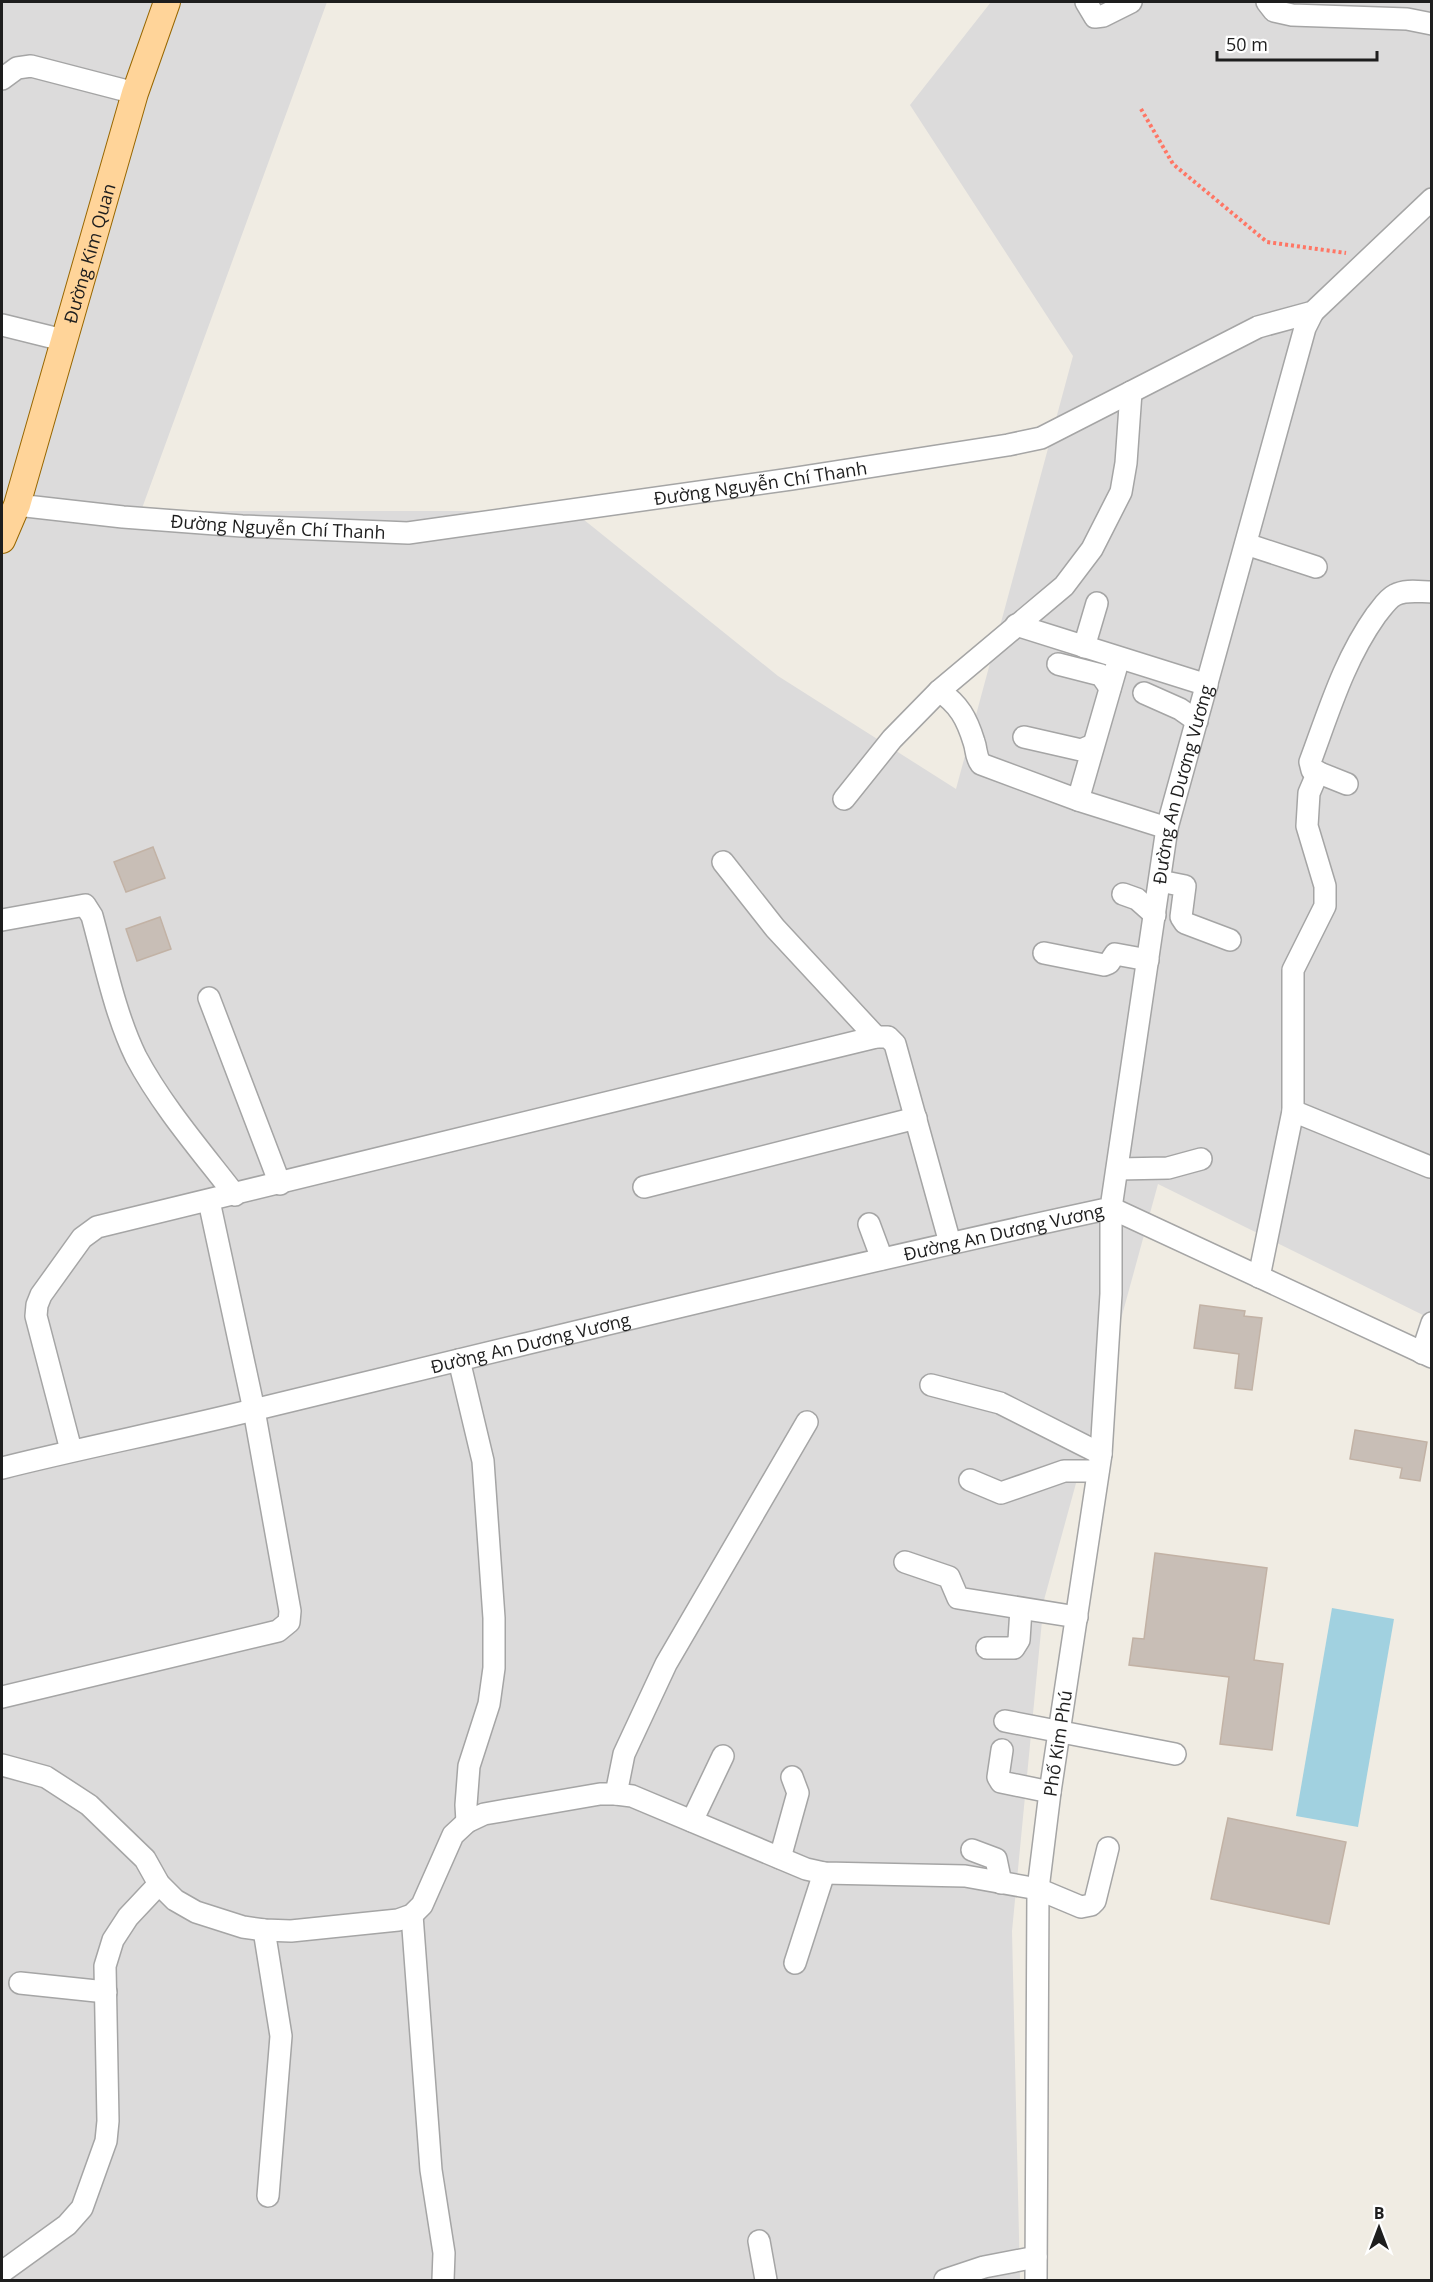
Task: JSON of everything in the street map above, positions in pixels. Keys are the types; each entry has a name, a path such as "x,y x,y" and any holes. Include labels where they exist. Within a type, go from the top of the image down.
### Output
{"main road":[{"name":"Đường Kim Quan","path":"2,540 17,505 135,93 167,2"}],"street":[{"path":"1086,2 1095,16 1103,16 1131,2"},
{"path":"1267,2 1275,11 1292,15 1407,19 1431,24"},
{"path":"2,79 17,68 31,66 135,93"},
{"name":"Đường Nguyễn Chí Thanh","path":"17,505 123,517 242,526 408,533 1008,446 1041,438 1258,327 1313,312 1431,199"},
{"name":"Đường An Dương Vương","path":"2,1468 950,1243 1111,1208 1167,828 1305,328 1313,312"},
{"path":"2,325 63,340"},
{"path":"844,799 892,740 939,691 1064,586 1092,549 1121,492 1126,463 1131,392"},
{"path":"1246,544 1316,567"},
{"path":"1347,784 1312,770 1310,762 1345,667 1362,634 1394,595 1404,591 1431,592"},
{"path":"1084,647 1097,603"},
{"path":"1016,625 1207,685"},
{"path":"1078,800 1119,658"},
{"path":"1058,664 1101,675 1110,688"},
{"path":"939,691 954,700 963,712 975,745 976,757 981,764 1078,800 1167,828"},
{"path":"1144,693 1180,709 1197,722"},
{"path":"1024,737 1081,750 1093,745"},
{"path":"1259,1277 1293,1111 1293,970 1325,906 1325,886 1307,826 1309,793 1318,772"},
{"path":"723,862 774,928 876,1037"},
{"path":"1160,881 1185,886 1181,917 1185,923 1230,940"},
{"path":"1123,894 1137,899 1155,915"},
{"path":"2,920 85,905 87,907 92,916 119,1013 136,1057 178,1123 235,1195"},
{"path":"1044,953 1104,964 1109,963 1115,954 1148,960"},
{"path":"209,998 280,1184"},
{"path":"71,1450 36,1316 37,1305 41,1295 82,1238 97,1227 876,1037 888,1037 896,1044 950,1243"},
{"path":"1293,1111 1430,1167"},
{"path":"644,1187 916,1118"},
{"path":"1118,1169 1168,1168 1201,1159"},
{"path":"2,1697 278,1631 289,1622 290,1611 254,1410 209,1201"},
{"path":"1111,1208 1427,1355 1431,1323"},
{"name":"Phố Kim Phú","path":"1036,2280 1038,1889 1050,1792 1099,1462 1111,1294 1111,1208"},
{"path":"869,1224 882,1259"},
{"path":"459,1360 483,1461 494,1618 494,1668 489,1704 469,1766 467,1822"},
{"path":"932,1384 1000,1403 1099,1462"},
{"path":"616,1794 624,1754 666,1664 807,1422"},
{"path":"970,1480 1001,1493 1064,1471 1099,1462"},
{"path":"905,1562 949,1577 958,1598 1077,1617"},
{"path":"987,1648 1014,1648 1019,1640 1021,1609"},
{"path":"1005,1721 1175,1754"},
{"path":"1002,1750 998,1777 1001,1782 1050,1792"},
{"path":"692,1821 723,1756"},
{"path":"2,1765 46,1777 89,1805 145,1859 159,1884 175,1900 196,1912 243,1927 264,1930 291,1931 377,1923 412,1915 422,1905 453,1835 467,1822 484,1814 600,1794 632,1796 806,1869 824,1873 941,1874 1038,1889 1081,1906 1091,1905 1095,1901 1108,1848"},
{"path":"780,1858 798,1793 792,1777"},
{"path":"972,1850 996,1859 1001,1883"},
{"path":"795,1963 824,1873"},
{"path":"2,2272 67,2225 82,2208 106,2141 107,2131 105,1966 113,1940 128,1917 159,1884"},
{"path":"412,1915 431,2170 444,2253 442,2280"},
{"path":"264,1930 281,2036 268,2196"},
{"path":"20,1983 106,1992"},
{"path":"759,2241 766,2280"},
{"path":"945,2280 984,2267 1036,2257"}],"path":[{"path":"1141,109 1173,164 1267,242 1371,256"}],"shaded area":[{"path":"2,2 327,2 141,511 573,511 778,676 956,789 1073,356 910,105 991,2 1431,2 1431,1319 1158,1184 1044,1600 1012,1931 1020,2280 2,2280"}],"water":[{"path":"1332,1608 1394,1619 1358,1827 1296,1816"}],"building":[{"path":"153,847 165,878 126,892 114,862"},
{"path":"160,917 171,949 137,961 126,929"},
{"path":"1200,1305 1245,1311 1244,1316 1262,1318 1252,1390 1235,1388 1239,1354 1194,1348"},
{"path":"1355,1430 1427,1442 1420,1481 1400,1478 1402,1468 1350,1459"},
{"path":"1155,1553 1267,1568 1254,1660 1283,1664 1272,1750 1220,1744 1229,1677 1129,1665 1133,1638 1144,1639"},
{"path":"1228,1818 1346,1842 1329,1924 1211,1899"}]}
